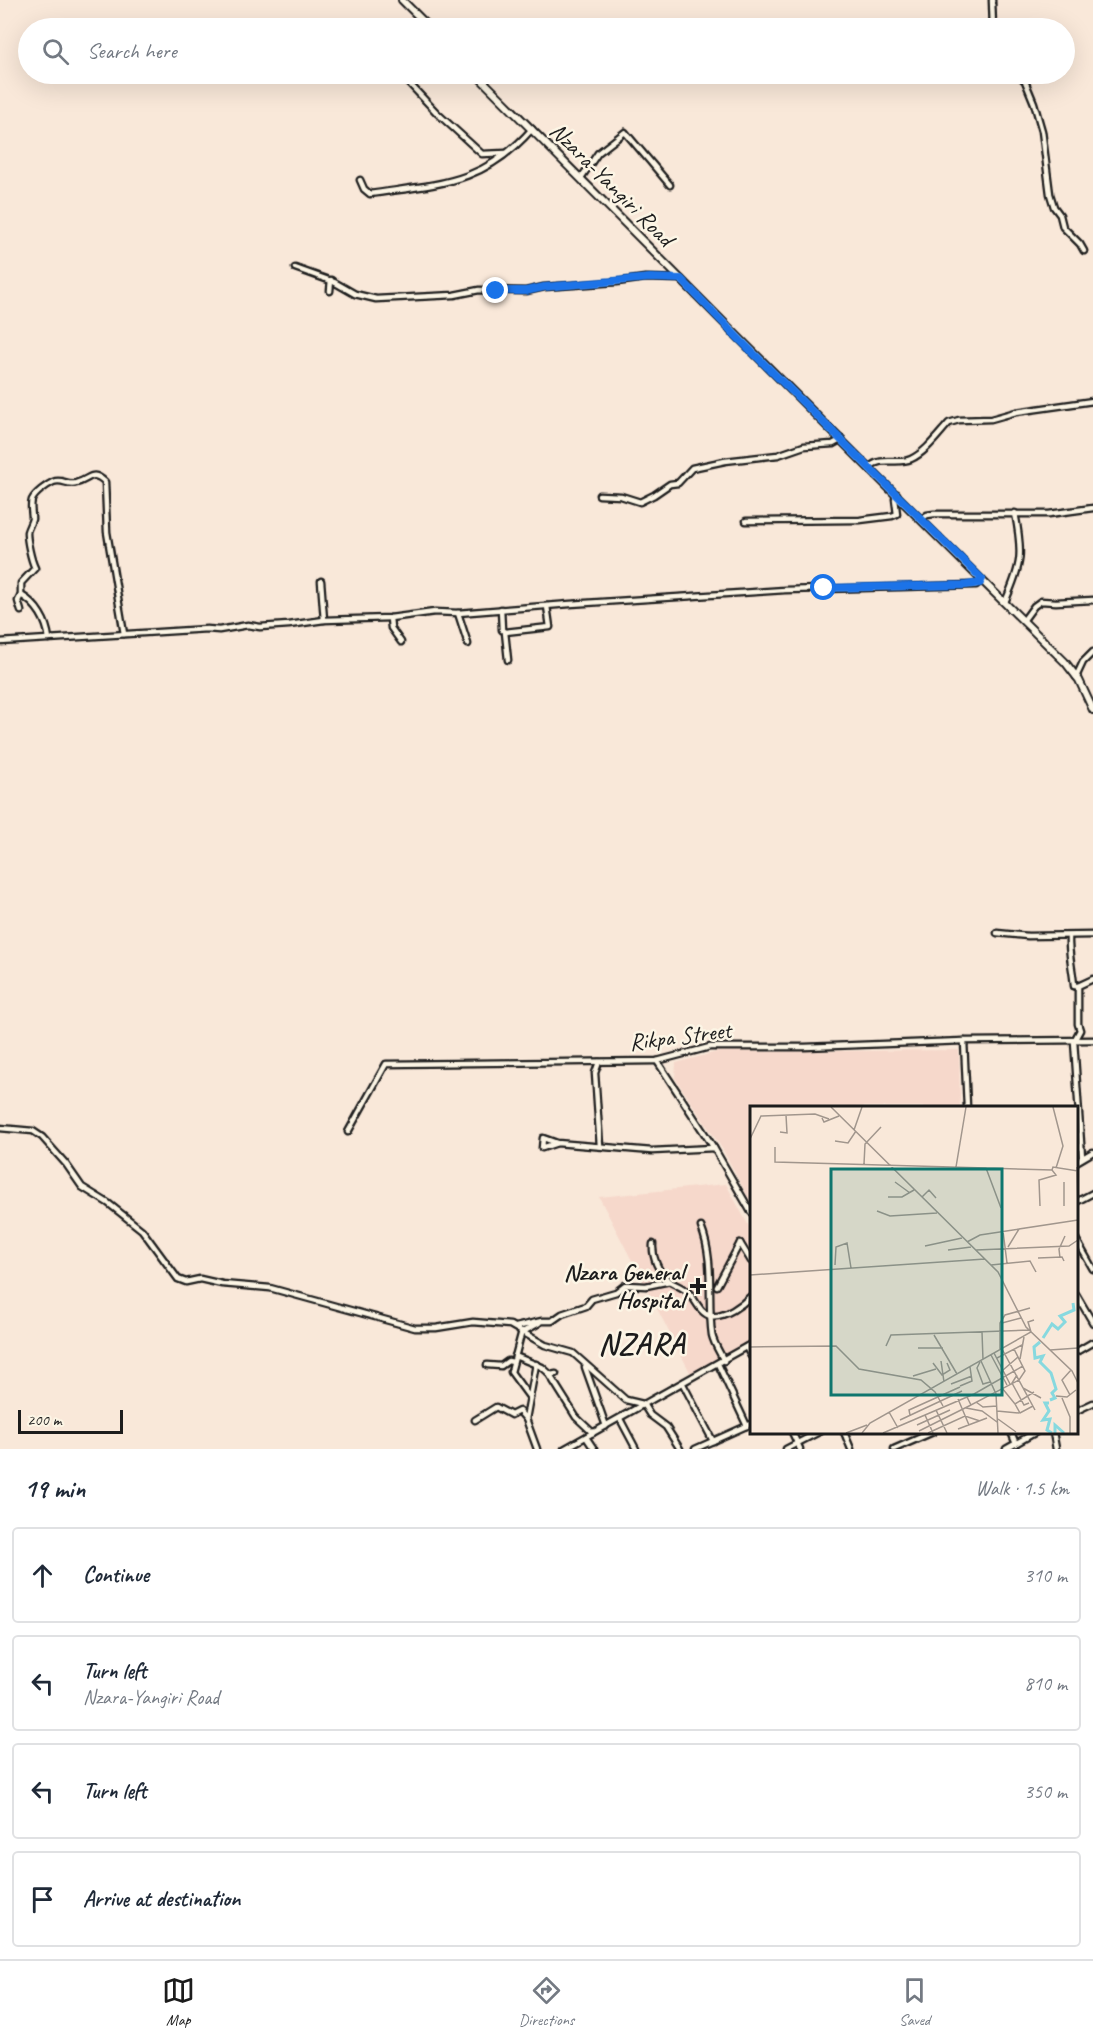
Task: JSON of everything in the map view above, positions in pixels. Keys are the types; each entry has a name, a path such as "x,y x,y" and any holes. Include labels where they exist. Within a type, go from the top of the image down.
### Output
{"main road":[{"path":"402,0 420,18"},
{"name":"Nzara-Yangiri Road","path":"486,84 1065,662 1076,677 1093,710"}],"street":[{"path":"992,0 993,18"},
{"path":"410,84 437,113 482,154 506,153"},
{"path":"1026,84 1042,130 1050,194 1054,207 1060,215 1063,227 1084,251"},
{"path":"360,180 363,189 370,194 429,187 470,176 495,163 532,129"},
{"path":"581,178 598,153 625,132 669,185"},
{"path":"296,268 331,280 355,294 376,298 454,295 479,290 526,291 544,287 650,278 681,279"},
{"path":"330,291 331,280"},
{"path":"870,467 878,462 905,461 915,457 949,423 955,421 991,419 1016,412 1093,401"},
{"path":"599,495 621,496 640,502 670,484 678,483 692,468 754,456 778,455 804,446 833,444 842,440"},
{"path":"21,611 18,601 21,595 21,583 35,568 31,562 27,531 32,518 32,500 52,482 60,480 73,484 93,475 98,476 105,482 107,532 124,634"},
{"path":"746,521 860,520 892,516 897,514 895,499 897,494"},
{"path":"922,519 934,514 1049,514 1093,508"},
{"path":"1005,602 1018,571 1020,558 1021,543 1015,513"},
{"path":"0,642 219,630 248,625 260,627 324,620 390,618 435,612 458,614 501,609 784,590 966,585 980,583 982,579"},
{"path":"321,581 324,620"},
{"path":"21,595 37,608 47,627 49,639"},
{"path":"1023,621 1034,606 1041,601 1093,600"},
{"path":"505,632 550,627 547,606"},
{"path":"501,609 502,630 505,632 508,660"},
{"path":"458,614 468,644"},
{"path":"390,618 391,628 401,642"},
{"path":"1076,677 1083,662 1093,652"},
{"path":"998,933 1070,937 1093,935"},
{"path":"1070,937 1068,947 1073,963 1074,986 1078,987"},
{"path":"1078,987 1091,982"},
{"path":"1077,1106 1074,1041 1080,1029 1078,987"},
{"name":"Rikpa Street","path":"348,1132 386,1064 657,1061 710,1047 1093,1040"},
{"path":"964,1041 967,1106"},
{"path":"657,1061 714,1148 750,1210"},
{"path":"599,1062 595,1073 600,1146"},
{"path":"0,1128 33,1131 42,1137 66,1164 82,1187 108,1203 142,1230 178,1280 186,1282 200,1280 270,1288 415,1328 436,1328 473,1322 504,1323 516,1327 545,1345 573,1353 626,1400 643,1404 650,1414 666,1427 680,1449"},
{"path":"1078,1136 1079,1160 1093,1152"},
{"path":"557,1143 652,1150 714,1148"},
{"path":"1078,1201 1093,1193"},
{"path":"701,1227 706,1240 713,1338 724,1361"},
{"path":"1078,1241 1093,1269"},
{"path":"717,1286 740,1243 750,1259"},
{"path":"653,1244 652,1252 658,1268 670,1281 690,1294 704,1314 723,1315 750,1297"},
{"path":"516,1327 555,1320 562,1314 586,1306 591,1299 616,1292 625,1286 646,1286 670,1281"},
{"path":"1078,1296 1093,1323"},
{"path":"530,1399 511,1372 523,1332 542,1321"},
{"path":"1078,1351 1093,1342"},
{"path":"564,1449 748,1346"},
{"path":"487,1365 501,1366 514,1359 536,1364 549,1374 576,1417 592,1433"},
{"path":"526,1419 536,1364"},
{"path":"695,1449 749,1425 718,1364"},
{"path":"584,1365 606,1426"},
{"path":"549,1374 556,1374"},
{"path":"683,1384 713,1441"},
{"path":"1078,1411 1092,1404"},
{"path":"475,1420 496,1407 511,1414 519,1411 526,1419 537,1449"},
{"path":"620,1419 636,1449"},
{"path":"786,1449 799,1446 816,1434"},
{"path":"845,1434 851,1449"},
{"path":"894,1449 929,1434"},
{"path":"1012,1434 1016,1444"},
{"path":"1006,1449 1033,1434"},
{"path":"1053,1434 1056,1449"},
{"path":"586,1437 594,1449"},
{"path":"913,1442 914,1449"}],"shaded area":[{"path":"959,1050 960,1106 750,1106 750,1201 723,1150 675,1078 676,1063 717,1052"},
{"name":"Nzara General Hospital","path":"726,1184 750,1228 750,1343 692,1376 599,1197"}],"place":[{"name":"Nzara General Hospital","path":"698,1286"}],"district":[{"name":"NZARA","path":"642,1344"}],"route":[{"path":"496,291 526,291 544,287 645,278 681,279 982,579 976,585 824,588"}]}
